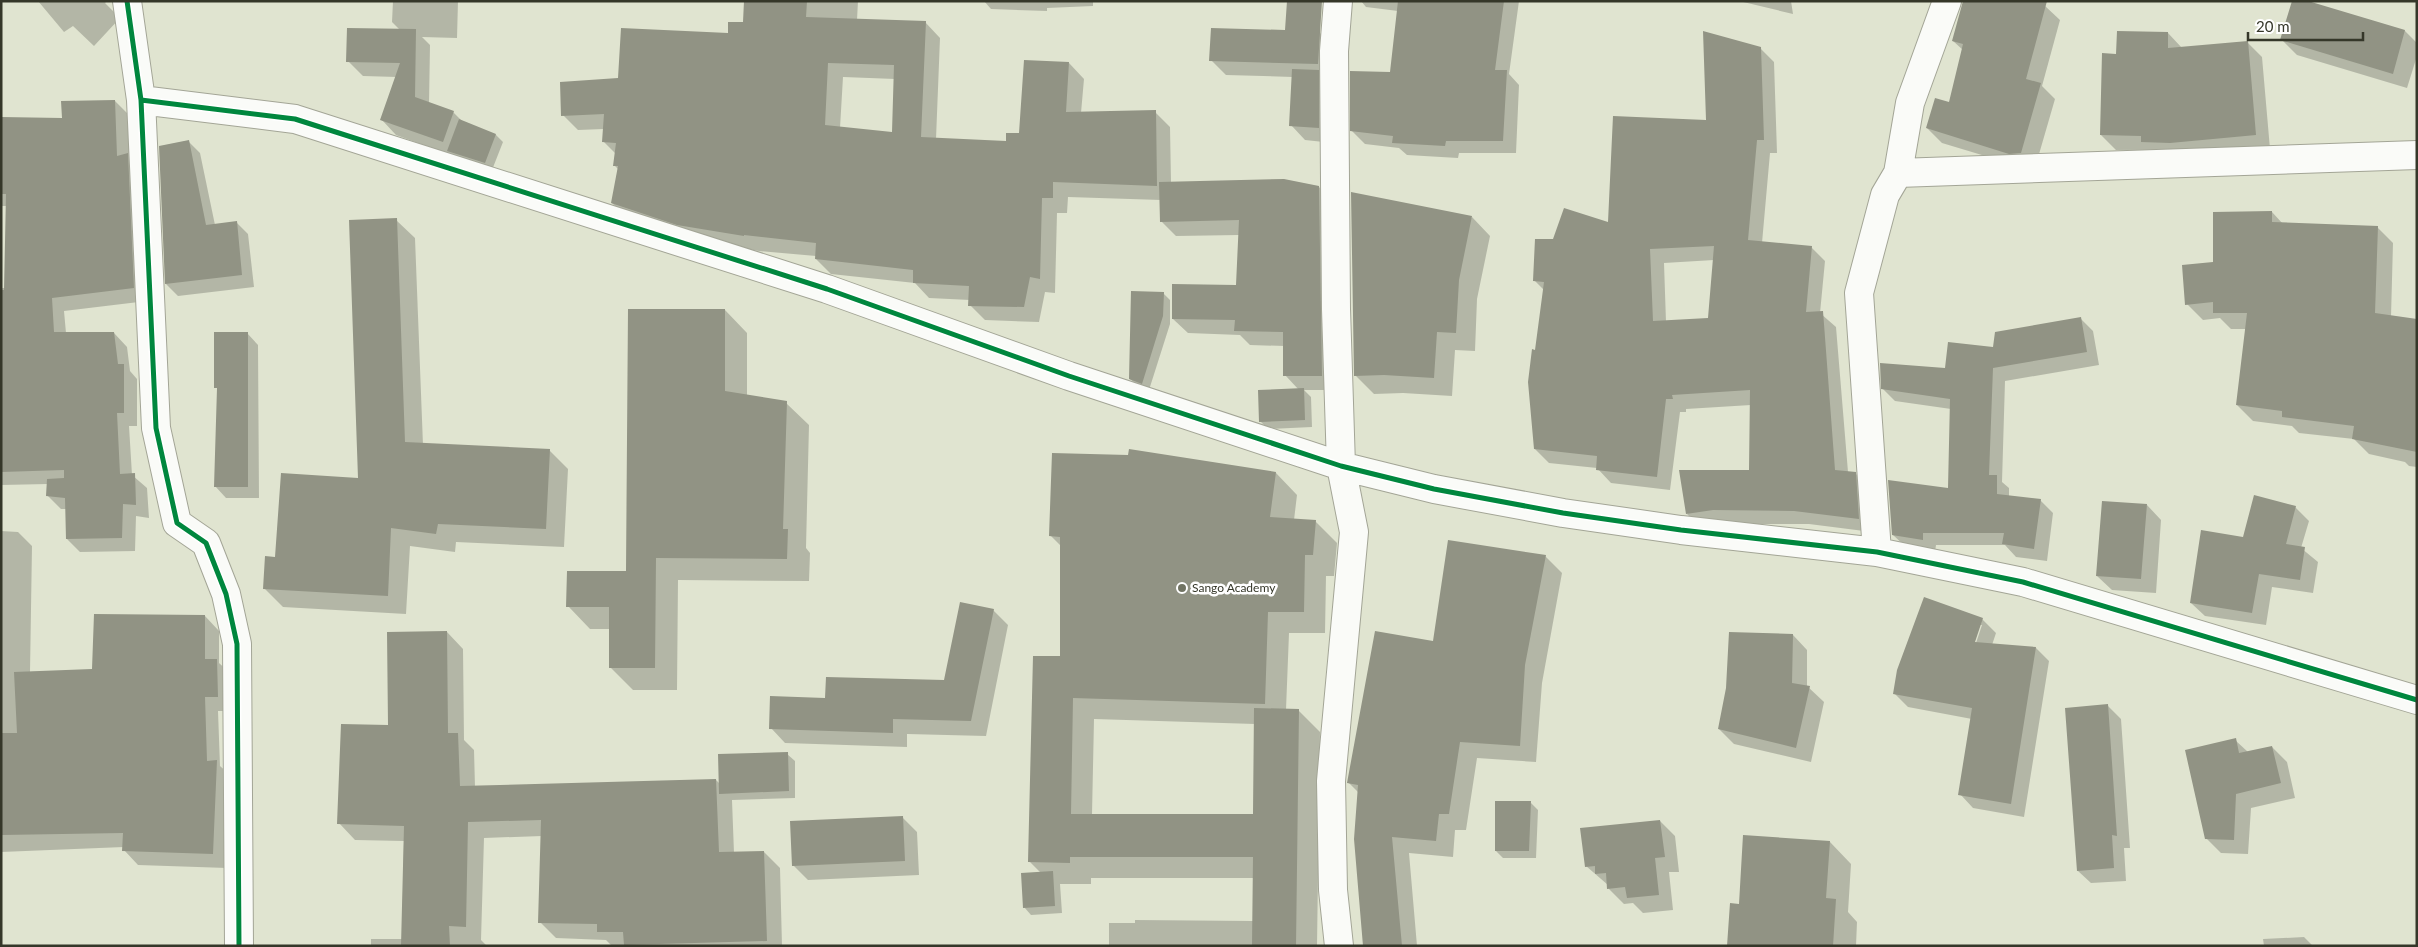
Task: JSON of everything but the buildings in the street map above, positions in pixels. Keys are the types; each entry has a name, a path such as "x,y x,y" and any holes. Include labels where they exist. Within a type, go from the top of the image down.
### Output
{"street":[{"path":"127,1 141,100 156,428 177,523 206,543 226,594 237,644 239,946"},
{"path":"1338,1 1334,51 1336,300 1341,466 1354,532 1331,782 1332,890 1340,946"},
{"path":"1877,552 1859,293 1885,195 1898,173 1910,103 1947,1"},
{"path":"141,100 295,119 827,289 1069,376 1341,466 1434,489 1564,513 1681,530 1877,552 2023,582 2417,700"},
{"path":"1898,173 2417,155"}],"cycle path":[{"path":"127,1 141,100 156,428 177,523 206,543 226,594 237,644 239,946"},
{"path":"141,100 295,119 827,289 1069,376 1341,466 1434,489 1563,513 1681,530 1877,552 2023,582 2417,700"}],"place":[{"name":"Sango Academy","path":"1182,588"}]}
